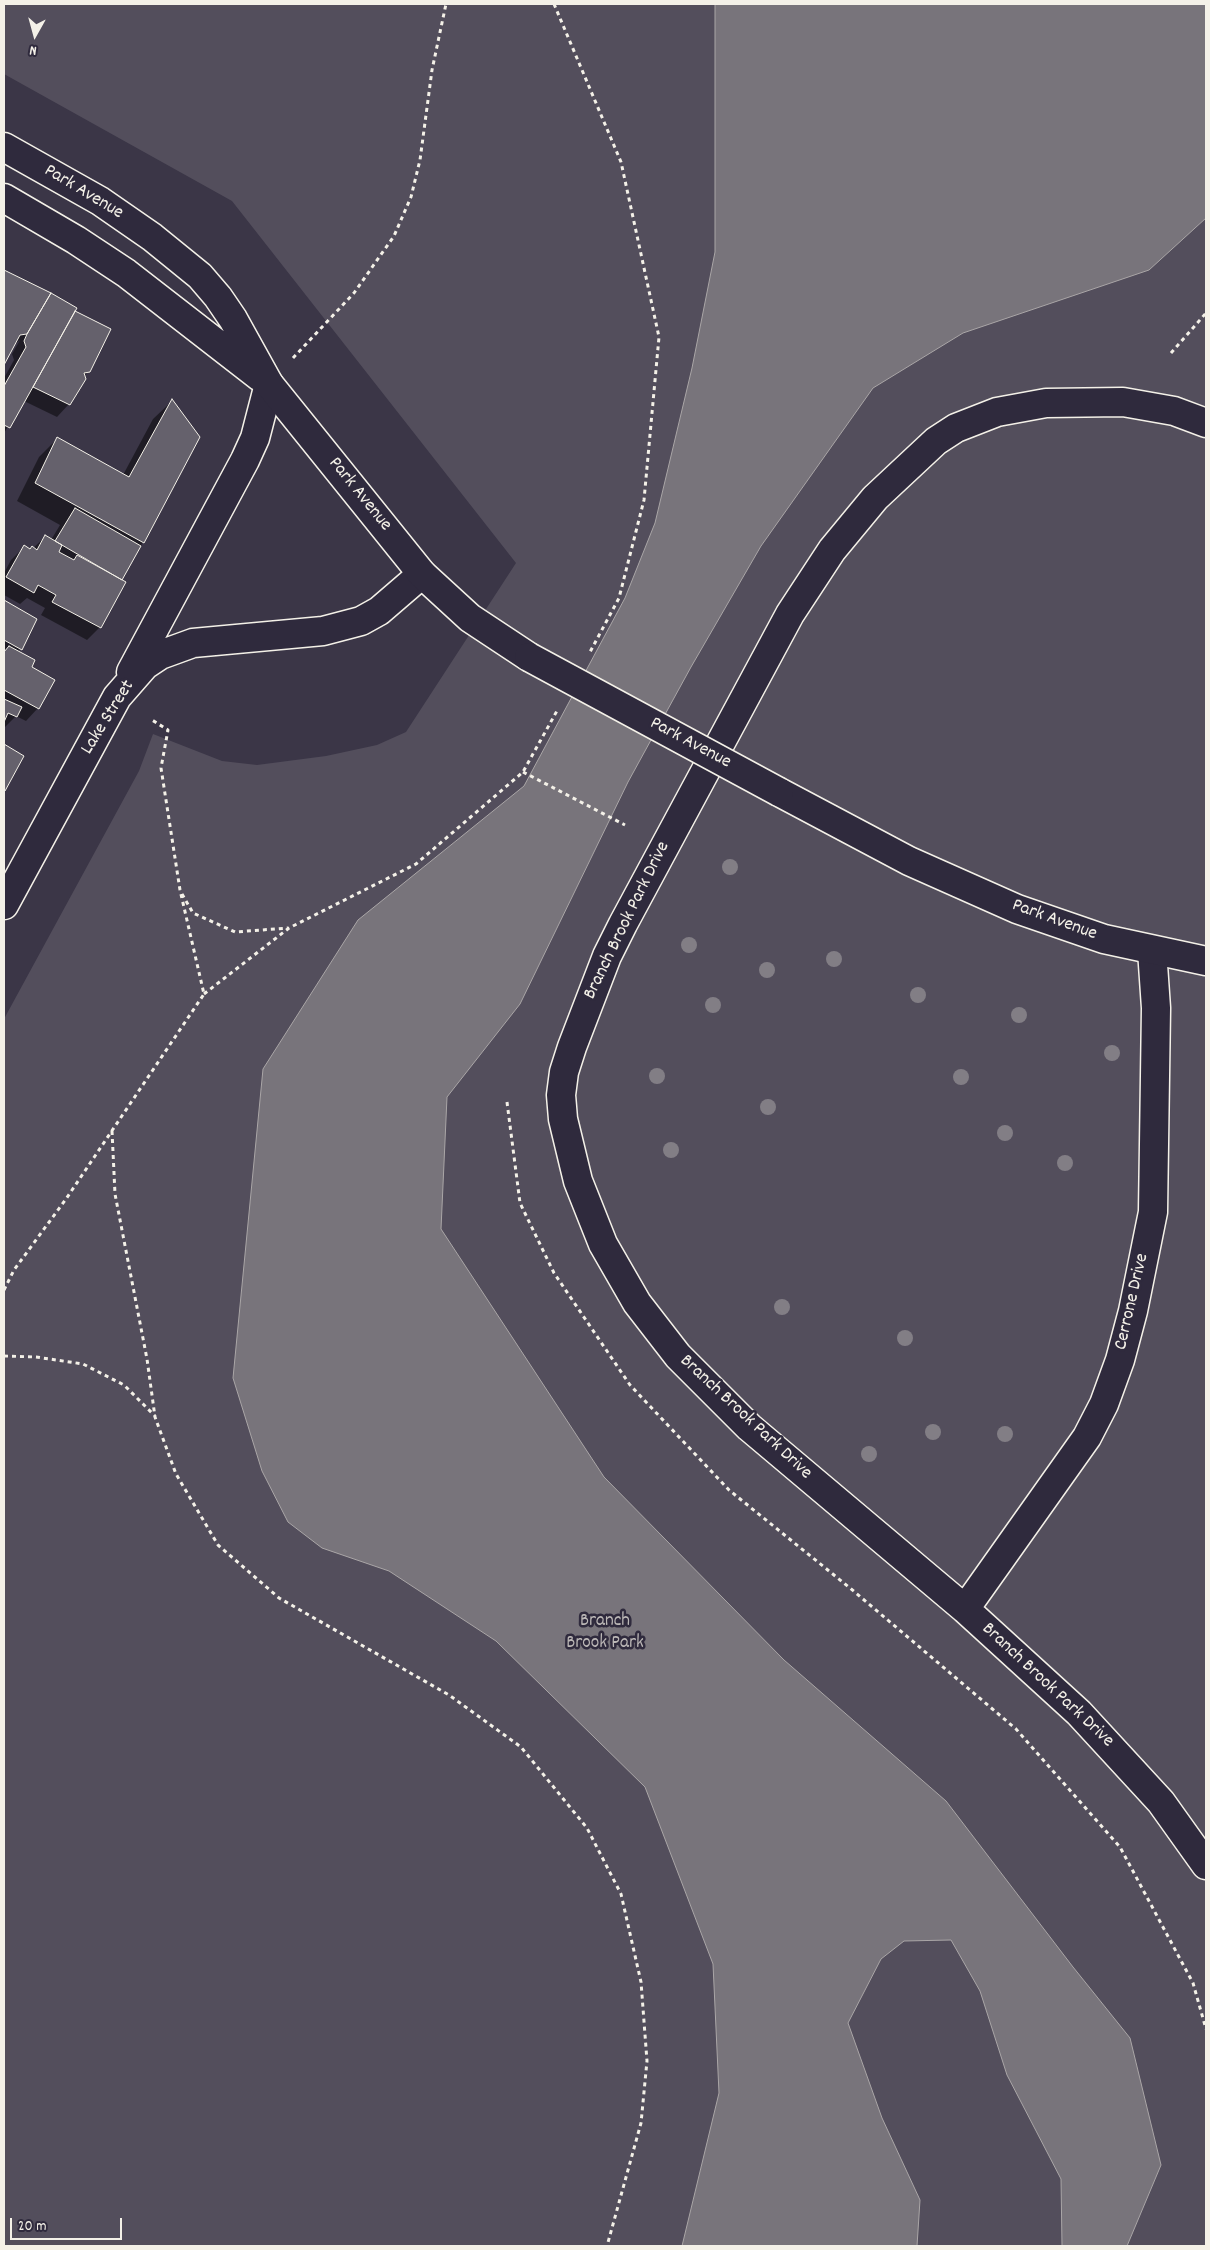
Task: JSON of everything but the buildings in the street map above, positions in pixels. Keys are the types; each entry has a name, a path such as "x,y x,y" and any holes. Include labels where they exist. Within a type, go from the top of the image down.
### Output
{"street":[{"name":"Park Avenue","path":"4,147 100,201 152,237 200,276 233,319 269,384 422,574 470,618 529,657 908,861 976,892 1079,931 1152,950 1206,960"},
{"name":"Park Avenue","path":"4,198 76,240 126,273 269,384"},
{"path":"117,697 245,460 257,430 269,384"},
{"name":"Branch Brook Park Drive","path":"1206,423 1174,411 1123,402 1046,403 1020,407 983,417 956,428 936,441 895,478 832,550 811,580 762,662 607,956 581,1021 564,1072 561,1095 563,1119 578,1181 603,1244 620,1276 658,1331 702,1383 749,1427 965,1609 1079,1713 1108,1742 1161,1802 1206,1865"},
{"name":"Lake Street","path":"4,905 117,697 145,666 175,648 193,643 342,627 362,621 379,611 422,574"},
{"name":"Cerrone Drive","path":"965,1609 1067,1468 1087,1437 1104,1404 1120,1360 1134,1311 1153,1212 1156,1008 1152,950"}],"path":[{"path":"269,384 354,293 394,236 411,197 420,160 432,70 446,4"},
{"path":"554,4 621,162 659,338 644,500 620,598 586,659"},
{"path":"1171,353 1206,313"},
{"path":"4,1290 14,1270 66,1199 204,994 289,928 416,864 523,772 562,702"},
{"path":"152,720 168,730 162,768 180,890 204,994"},
{"path":"523,772 625,824"},
{"path":"180,890 193,913 235,932 289,928"},
{"path":"507,1102 520,1203 554,1273 630,1385 729,1490 850,1588 1016,1729 1120,1847 1193,1983 1206,2029"},
{"path":"112,1131 115,1194 147,1358 156,1417 176,1474 218,1546 279,1598 449,1695 521,1747 587,1828 621,1894 641,1982 647,2061 642,2123 607,2246"},
{"path":"4,1356 36,1357 84,1364 124,1385 156,1417"}],"green space":[{"name":"Branch Brook Park","path":"4,4 1206,4 1206,2246 4,2246 4,1019 139,771 153,734 222,761 257,765 326,756 377,745 406,732 516,563 232,201 4,74"}],"shaded area":[{"path":"715,4 1206,4 1206,218 1149,270 963,333 873,388 761,546 691,667 628,782 520,1004 447,1097 441,1229 604,1477 784,1660 946,1801 1130,2038 1161,2165 1127,2246 1062,2246 1061,2179 1007,2075 980,1991 951,1940 904,1941 881,1959 848,2023 882,2118 920,2200 917,2246 682,2246 719,2093 713,1964 645,1787 496,1641 389,1571 322,1548 288,1522 262,1471 233,1378 263,1069 358,920 524,786 625,598 655,523 692,368 715,252"}]}
